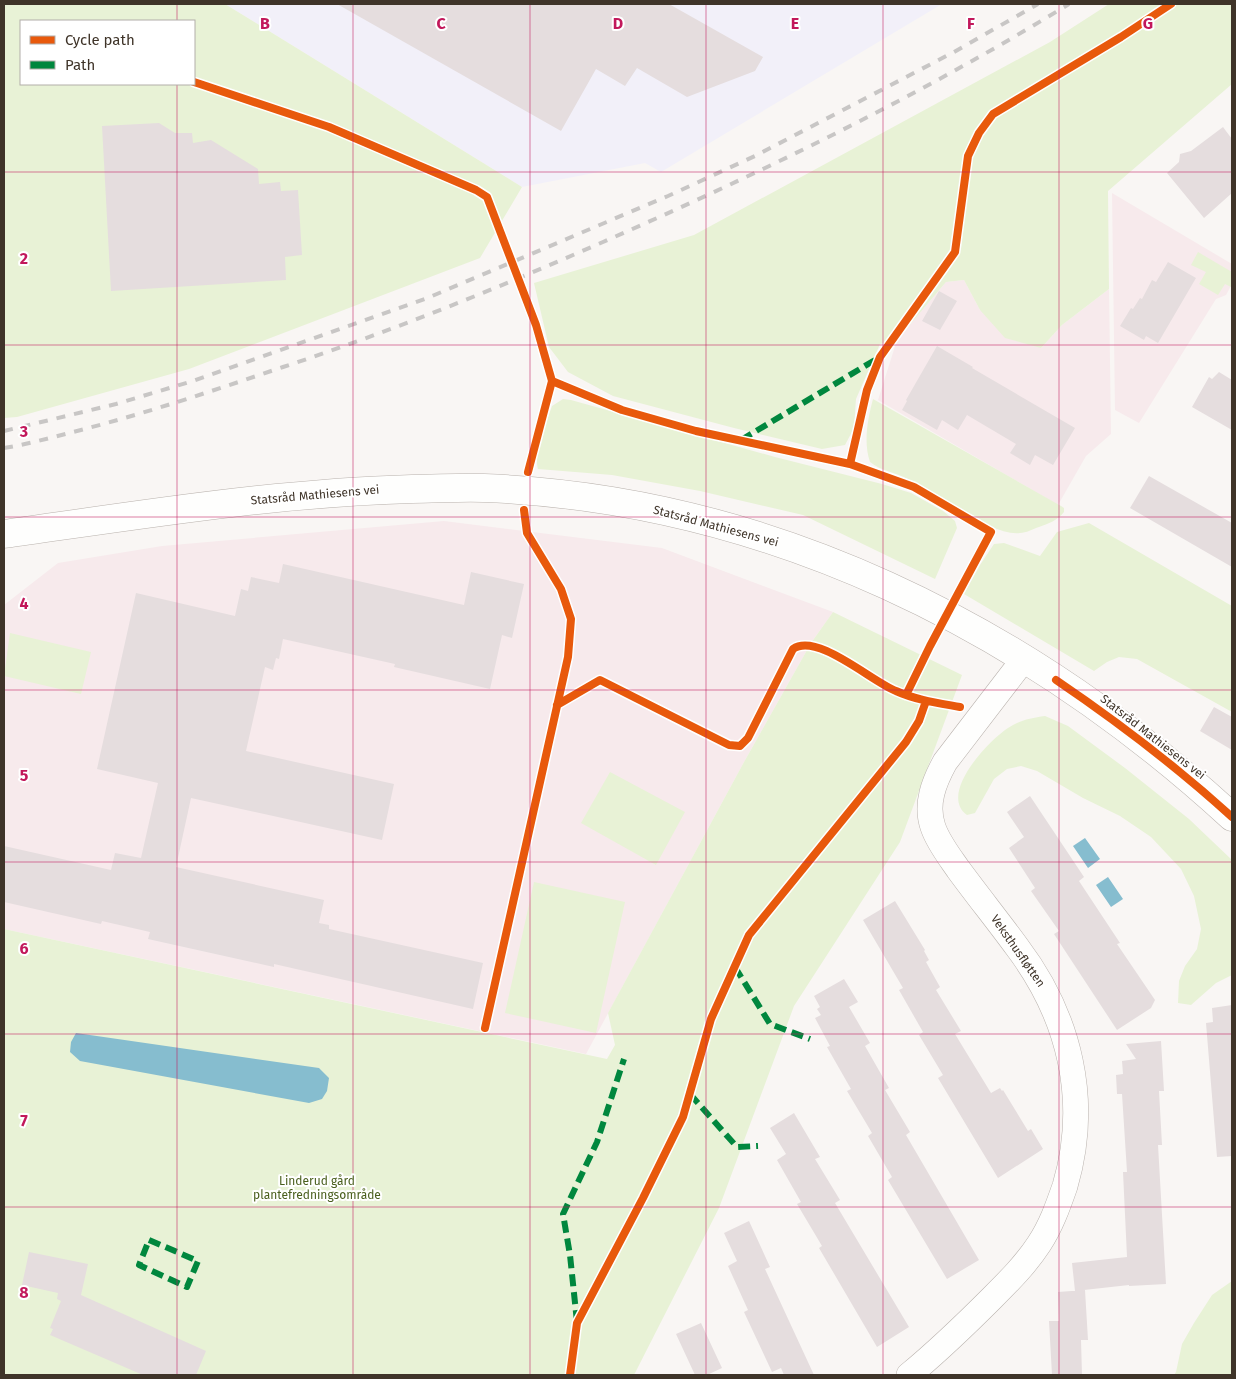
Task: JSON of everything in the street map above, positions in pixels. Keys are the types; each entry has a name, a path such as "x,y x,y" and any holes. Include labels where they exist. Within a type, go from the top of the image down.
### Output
{"street":[{"name":"Statsråd Mathiesens vei","path":"4,534 217,504 310,494 371,490 481,488 561,494 612,500 660,509 701,519 788,546 875,580 986,636 1098,709 1145,744 1207,794 1232,817"},
{"name":"Veksthusfløtten","path":"909,1375 966,1324 1031,1256 1057,1210 1072,1162 1077,1112 1075,1084 1067,1048 1054,1007 1024,956 939,840 930,812 930,800 938,775 945,762 1024,659"}],"shaded area":[{"path":"225,4 942,4 661,172 645,163 522,187"},
{"path":"1112,193 1232,264 1232,284 1226,295 1216,299 1139,423 1115,410"},
{"path":"964,280 980,310 1041,348 1062,325 1109,289 1111,434 1086,456 1058,505 878,400 897,340 946,282"},
{"path":"444,521 662,548 833,612 811,643 744,762 586,1054 4,929 4,605 58,563 162,546"}],"green space":[{"path":"4,4 225,4 522,187 480,258 189,369 17,417 4,418"},
{"path":"1109,4 1232,4 1232,84 1108,191 1109,289 1062,325 1041,348 1005,338 980,310 964,280 946,282 897,340 880,344 856,399 854,428 845,445 822,449 613,396 568,372 549,347 534,283 694,235 1050,42"},
{"path":"1198,252 1232,272 1231,287 1225,284 1218,295 1199,284 1206,272 1191,265"},
{"path":"563,399 911,493 943,511 955,521 957,528 935,579 803,515 700,491 612,475 538,469 537,455 539,446 552,406"},
{"path":"873,399 1061,506 1064,508 1064,512 1053,521 1030,531 1022,533 1009,532 980,521 908,479 874,465 870,462 867,446 868,422"},
{"path":"1089,523 1232,606 1232,712 1137,659 1119,657 1107,662 1094,671 964,594 994,544 1004,543 1040,556 1057,532"},
{"name":"Linderud gård plantefredningsområde","path":"833,612 962,675 900,842 794,1006 719,1208 634,1375 4,1375 4,929 607,1059 615,1045 608,1013 744,762 811,643"},
{"path":"10,633 91,652 81,694 4,676"},
{"path":"1045,716 1068,726 1125,768 1189,819 1232,860 1232,975 1216,983 1191,1005 1178,1003 1179,981 1185,966 1197,949 1201,929 1194,896 1181,869 1151,837 1120,816 1083,798 1037,771 1021,766 1007,769 994,779 975,813 967,815 960,806 958,794 962,782 969,768 989,744 1017,723"},
{"path":"610,772 685,812 656,865 581,823"},
{"path":"534,882 625,902 596,1033 505,1013"},
{"path":"1232,1281 1232,1375 1174,1375 1182,1344 1194,1323 1212,1295"}],"water":[{"path":"1085,838 1100,859 1088,868 1073,846"},
{"path":"1108,877 1123,899 1111,907 1096,885"},
{"path":"76,1033 319,1068 329,1078 327,1091 322,1099 309,1103 80,1061 70,1052 71,1042"}],"building":[{"path":"337,4 669,4 763,57 755,71 687,97 637,68 625,86 596,69 561,131"},
{"path":"159,123 175,133 192,133 193,143 211,140 258,169 259,184 280,182 281,191 298,190 302,255 285,257 286,280 111,291 102,126"},
{"path":"1223,127 1232,139 1232,193 1204,218 1167,173 1179,162 1180,154 1191,151"},
{"path":"1168,262 1196,278 1158,343 1146,336 1144,340 1120,326 1131,308 1133,309 1140,298 1142,299 1152,280 1156,282"},
{"path":"939,291 957,301 940,330 922,321"},
{"path":"937,346 1075,428 1053,465 1035,455 1030,465 1010,453 1016,444 967,415 958,430 942,420 937,430 902,410"},
{"path":"1219,372 1232,380 1232,430 1192,407 1209,377 1212,379"},
{"path":"1149,476 1232,523 1232,567 1130,508"},
{"path":"283,564 464,605 471,572 524,584 512,638 502,635 490,689 394,667 395,664 283,639 279,659 276,658 273,670 265,667 246,751 394,784 382,840 191,798 176,867 324,900 319,923 329,925 329,929 483,963 473,1009 274,964 274,967 148,939 150,932 102,921 101,924 4,902 4,846 111,870 115,853 141,858 158,783 97,769 136,593 235,616 241,589 248,591 251,577 279,583"},
{"path":"1214,707 1232,717 1232,750 1200,731"},
{"path":"1030,796 1084,877 1079,881 1120,943 1117,944 1155,1000 1151,1008 1117,1030 1054,934 1059,931 1031,891 1035,888 1009,848 1024,837 1007,812"},
{"path":"895,901 925,950 929,960 926,962 940,987 936,990 961,1031 955,1034 991,1093 1000,1088 1003,1090 1028,1131 1031,1129 1043,1149 998,1178 938,1078 943,1075 919,1035 923,1032 899,990 903,988 863,920"},
{"path":"844,979 858,1002 849,1007 870,1043 865,1046 889,1088 885,1090 910,1132 906,1135 979,1260 947,1279 888,1180 892,1177 868,1136 872,1133 847,1091 851,1089 827,1047 830,1046 815,1018 821,1015 817,1009 820,1007 814,996"},
{"path":"1232,1005 1232,1156 1217,1157 1206,1023 1213,1022 1212,1008"},
{"path":"1161,1041 1164,1091 1159,1091 1162,1145 1158,1145 1166,1284 1129,1285 1075,1291 1072,1263 1127,1257 1123,1172 1127,1172 1122,1094 1117,1094 1116,1075 1123,1074 1122,1061 1136,1059 1126,1044"},
{"path":"794,1113 820,1157 815,1159 840,1200 835,1203 909,1327 877,1347 819,1248 822,1246 797,1204 801,1202 777,1160 786,1154 770,1128"},
{"path":"749,1221 770,1267 765,1269 814,1375 784,1375 781,1368 772,1372 744,1312 748,1310 728,1266 737,1261 724,1233"},
{"path":"29,1252 88,1264 81,1295 206,1351 196,1375 143,1375 50,1335 53,1329 50,1328 61,1301 57,1299 58,1293 22,1285"},
{"path":"1085,1290 1088,1340 1081,1340 1082,1375 1052,1375 1049,1321 1059,1321 1058,1292"},
{"path":"701,1323 722,1368 707,1375 695,1375 676,1334"}],"railway":[{"path":"4,431 116,404 193,381 425,299 668,196 755,156 954,52 1038,4"},
{"path":"4,448 103,424 232,384 364,339 524,276 782,160 899,101 1069,4"}],"marked path":[{"path":"741,440 880,357"},
{"path":"735,967 770,1024 810,1039"},
{"path":"577,1322 570,1255 563,1214 597,1142 624,1059"},
{"path":"690,1094 737,1147 758,1146"},
{"path":"149,1240 198,1261 187,1287 139,1265 149,1240"}],"cycle path":[{"path":"850,464 867,390 880,357 955,252 968,156 979,133 993,114 1121,37 1171,4"},
{"path":"195,82 329,127 476,190 487,197 536,325 552,381 622,410 696,431 850,464 914,487 991,532 906,695"},
{"path":"528,472 552,381"},
{"path":"485,1028 568,657 571,619 561,589 527,533 524,510"},
{"path":"557,705 600,680 729,745 740,746 748,738 793,649 803,646 816,647 830,652 886,686 911,697 960,707"},
{"path":"1056,680 1147,746 1232,817"},
{"path":"570,1375 577,1323 683,1117 711,1019 749,935 906,742 919,721 926,701"}]}
